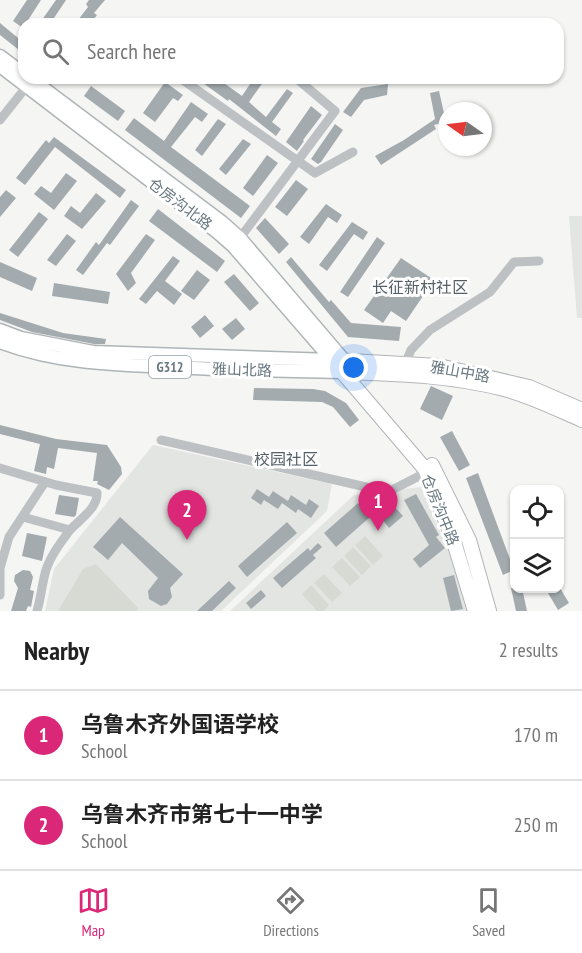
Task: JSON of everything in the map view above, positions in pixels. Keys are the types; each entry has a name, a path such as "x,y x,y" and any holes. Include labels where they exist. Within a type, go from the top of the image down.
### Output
{"highway":[{"name":"雅山中路","path":"343,366 405,364 440,366 529,387 582,410"},
{"name":"雅山中路","path":"343,366 438,376 505,389 582,420"},
{"name":"仓房沟中路","path":"343,366 430,470 469,540 489,611"},
{"name":"仓房沟中路","path":"430,470 475,611"}],"main road":[{"name":"仓房沟北路","path":"0,56 18,71"},
{"name":"仓房沟北路","path":"0,66 18,75"},
{"name":"仓房沟北路","path":"33,84 217,232 237,242 343,366"},
{"name":"雅山北路","path":"0,330 21,338 93,352 343,366"},
{"name":"雅山北路","path":"0,342 19,349 102,364 257,371 343,366"}],"street":[{"path":"0,120 24,84"},
{"path":"188,84 315,173 353,152"},
{"path":"237,242 335,111 303,84"},
{"path":"405,364 411,350 430,330 490,292 514,262 539,261"},
{"path":"161,440 388,492 430,470"},
{"path":"0,468 45,482 97,493 92,507 70,530 53,553 45,571 38,611"},
{"path":"0,595 0,568 3,552 9,537 45,482"},
{"path":"23,517 70,530"}],"shaded area":[{"path":"569,216 582,216 582,318 577,318"},
{"path":"153,445 332,484 327,511 221,611 45,611 54,569"},
{"path":"421,487 455,566 467,611 230,611 354,495"},
{"path":"365,536 383,556 373,565 355,545"},
{"path":"353,547 371,566 362,575 344,556"},
{"path":"342,558 360,577 350,586 332,567"},
{"path":"96,564 138,608 136,611 58,611 83,569"},
{"path":"324,574 342,593 332,602 314,583"},
{"path":"311,585 329,605 323,611 317,611 302,594"}],"building":[{"path":"27,0 41,0 29,18 18,18 18,24 13,21"},
{"path":"56,0 66,0 54,18 43,18"},
{"path":"89,0 105,0 94,13 97,15 95,18 80,18 88,7 86,4"},
{"path":"0,23 18,38 18,49 0,35"},
{"path":"164,84 168,84 183,95 178,101 173,98 155,122 143,113"},
{"path":"204,84 225,84 242,96 250,84 262,84 249,102 266,117 287,89 293,93 272,122 281,129 276,136 229,99 228,101"},
{"path":"388,84 387,95 364,100 351,117 343,112 361,88"},
{"path":"91,86 125,111 118,121 84,96"},
{"path":"439,91 441,102 438,102 438,124 434,125 436,129 381,165 375,156 435,119 430,93"},
{"path":"191,102 208,114 202,122 195,117 171,147 250,206 241,218 125,130 134,118 164,141"},
{"path":"311,106 322,115 297,151 286,142"},
{"path":"218,119 226,124 202,156 195,150"},
{"path":"335,124 343,130 318,164 311,159"},
{"path":"54,137 126,190 120,198 55,147 25,185 16,178 46,140 49,143"},
{"path":"243,139 251,144 226,175 219,169"},
{"path":"267,155 278,163 253,196 243,188"},
{"path":"66,173 77,181 54,210 34,194 41,186 51,193"},
{"path":"296,180 308,189 287,216 275,207"},
{"path":"6,190 16,198 0,217 0,197"},
{"path":"96,193 106,201 82,229 64,216 71,206 80,213"},
{"path":"131,200 139,206 110,245 107,243 83,275 76,270 96,242 99,245"},
{"path":"326,204 342,215 337,223 328,217 309,244 300,237"},
{"path":"158,209 225,261 217,272 149,221"},
{"path":"39,212 48,219 18,257 9,250"},
{"path":"265,218 289,244 279,254 256,228"},
{"path":"352,222 368,232 363,240 354,234 327,271 319,265"},
{"path":"67,234 76,241 56,266 47,260"},
{"path":"146,234 155,240 131,273 136,283 128,291 116,274"},
{"path":"377,237 385,243 348,297 340,292"},
{"path":"173,256 180,261 165,281 182,294 174,305 157,291 146,304 139,299"},
{"path":"291,257 329,302 331,300 351,323 401,327 399,341 348,337 286,262"},
{"path":"401,258 434,280 406,321 391,311 383,323 364,310"},
{"path":"0,262 37,278 32,291 0,277"},
{"path":"197,270 210,280 194,300 181,291"},
{"path":"234,274 259,303 250,311 224,282"},
{"path":"54,283 110,292 108,304 52,296"},
{"path":"0,313 63,333 106,339 105,344 32,332 0,320"},
{"path":"205,315 214,326 200,338 191,327"},
{"path":"236,318 245,329 232,340 222,329"},
{"path":"431,386 453,396 442,420 420,409"},
{"path":"254,388 325,391 346,403 359,420 350,427 333,407 322,402 253,400"},
{"path":"0,425 56,439 107,445 121,467 122,474 109,490 97,484 98,481 93,481 97,453 58,448 54,469 47,467 46,474 34,471 40,444 0,434"},
{"path":"452,431 470,465 459,471 440,437"},
{"path":"478,473 510,559 510,572 503,575 466,478"},
{"path":"257,489 269,497 273,491 288,501 291,495 306,505 309,499 319,506 311,518 298,509 296,513 282,503 278,509 264,500 261,505 251,498"},
{"path":"416,494 439,535 436,537 445,548 420,568 413,559 429,545 404,500"},
{"path":"59,495 79,498 74,517 55,514"},
{"path":"358,503 370,517 336,547 324,533"},
{"path":"393,505 403,516 389,528 380,516"},
{"path":"120,517 183,574 170,588 172,597 167,604 161,606 149,599 148,591 158,578 122,543 108,560 93,547"},
{"path":"287,522 297,533 247,577 238,566"},
{"path":"27,533 47,537 42,561 22,556"},
{"path":"318,543 322,547 313,555 316,558 282,588 273,578 308,548 310,551"},
{"path":"23,570 30,571 33,577 30,590 34,591 31,607 28,606 26,611 11,611 18,588 14,581 15,575"},
{"path":"454,575 463,609 451,611 443,578"},
{"path":"229,581 236,588 212,611 197,611"},
{"path":"261,590 266,596 251,609 246,603"},
{"path":"512,593 523,593 527,611 516,611"},
{"path":"548,593 563,593 569,603 558,610"}],"place":[{"name":"乌鲁木齐外国语学校","path":"378,531"},
{"name":"乌鲁木齐市第七十一中学","path":"187,540"}],"district":[{"name":"长征新村社区","path":"420,287"},
{"name":"校园社区","path":"286,459"}]}
